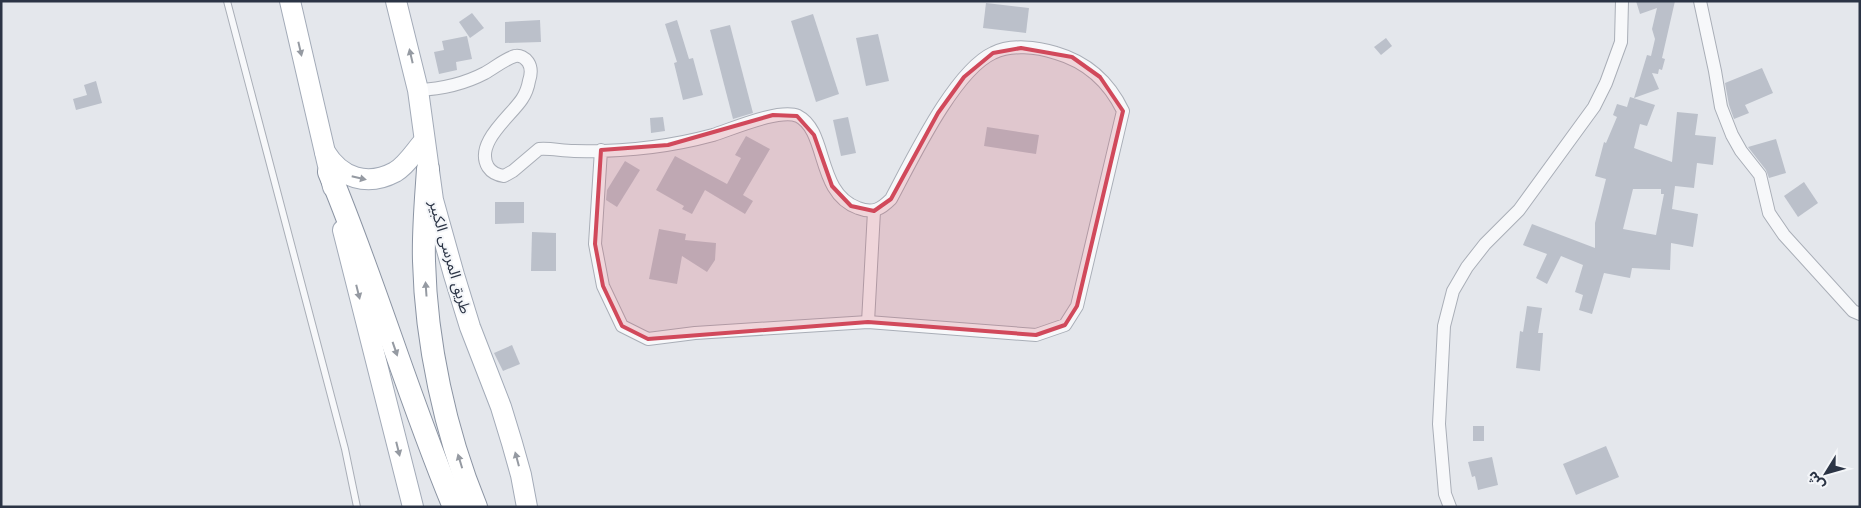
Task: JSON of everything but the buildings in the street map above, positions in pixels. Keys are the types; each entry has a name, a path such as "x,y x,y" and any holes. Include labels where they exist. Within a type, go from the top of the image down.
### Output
{"highway":[{"path":"428,169 424,261 431,342 436,372 460,464 476,507"},
{"path":"329,172 349,219 418,414 454,507"}],"main road":[{"path":"290,1 323,148 413,507"},
{"name":"طريق المرسى الكبير","path":"396,1 418,90 433,200 470,327 501,407 521,475 527,507"},
{"path":"323,148 330,161 340,169 352,177 364,180 374,179 395,172 424,141"}],"street":[{"path":"1450,507 1445,494 1439,424 1444,326 1453,291 1467,267 1485,244 1519,210 1594,108 1606,83 1621,42 1622,1"},
{"path":"1700,1 1721,107 1732,135 1741,151 1760,175 1769,213 1775,224 1810,265 1853,311 1860,314"},
{"path":"418,90 440,89 455,85 484,73 515,56 524,58 530,66 531,75 523,98 495,131 488,145 486,159 492,172 498,176 509,175 539,149 572,152 668,144 712,135 773,115 797,116 805,123 814,136 832,186 842,199 851,206 865,211 874,211 881,208 891,199 938,112 964,77 979,62 993,53 1004,49 1021,48 1046,50 1072,58 1100,77 1116,95 1123,111 1077,306 1065,325 1036,335 868,322 695,333 648,339 622,326 603,286 595,244 601,150"},
{"path":"868,322 874,211"}],"lane":[{"path":"227,1 344,449 357,507"}],"highlighted area":[{"path":"1021,48 1072,57 1100,77 1123,111 1077,306 1065,325 1036,335 868,322 648,339 622,326 603,286 595,244 601,150 668,145 773,115 797,116 814,135 832,186 851,206 874,211 891,199 938,113 964,77 993,53"}]}
